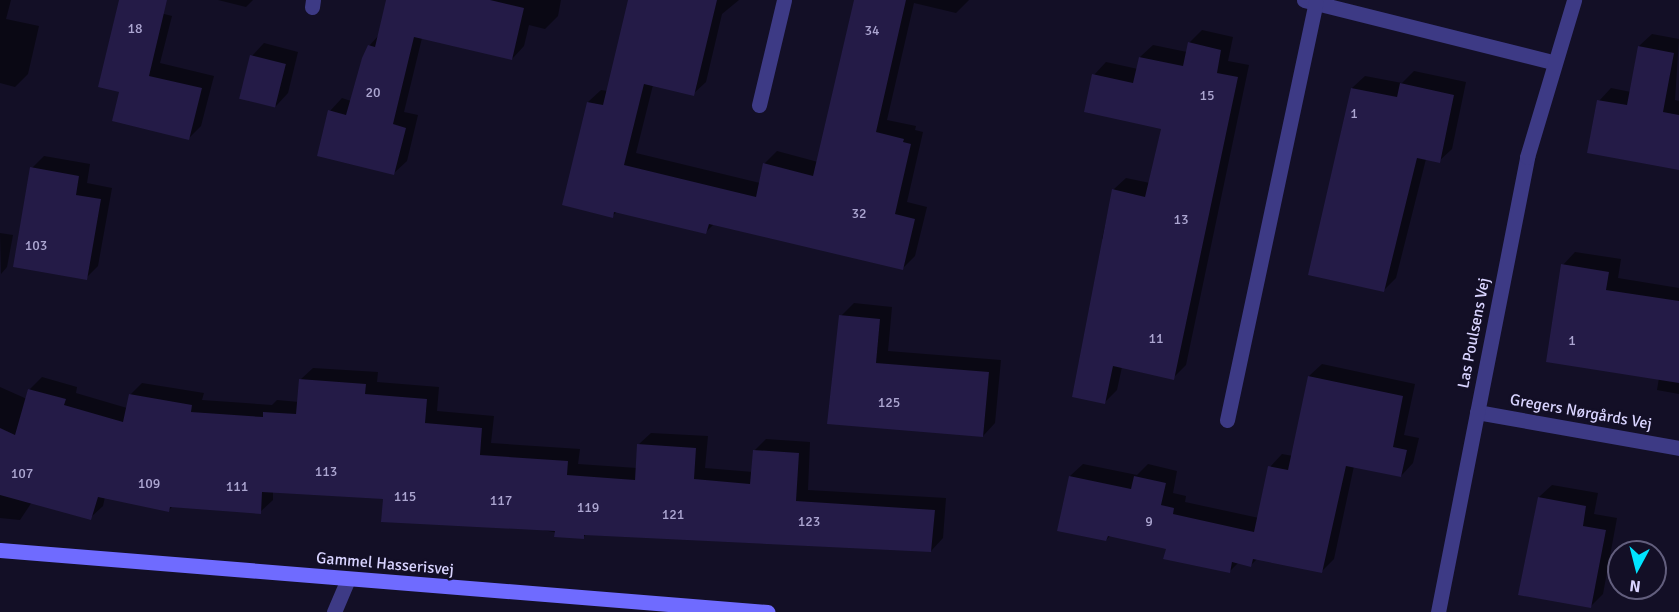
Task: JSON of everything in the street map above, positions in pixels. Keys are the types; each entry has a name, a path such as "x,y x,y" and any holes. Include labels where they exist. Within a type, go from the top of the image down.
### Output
{"street":[{"path":"759,105 784,0"},
{"name":"Las Poulsens Vej","path":"1438,612 1527,157 1553,62 1574,0"},
{"path":"1227,420 1310,2 1553,62"},
{"name":"Gregers Nørgårds Vej","path":"1477,412 1679,448"},
{"name":"Gammel Hasserisvej","path":"0,550 768,612"},
{"path":"334,612 348,579"}],"building":[{"path":"119,0 167,0 149,76 202,88 189,140 112,121 119,92 98,87"},
{"path":"386,0 490,0 524,8 512,60 414,37 393,124 406,128 394,175 317,156 328,110 346,115 362,58 368,45 375,47"},
{"path":"628,0 717,0 694,96 644,84 624,165 756,197 763,163 813,176 854,0 906,0 876,132 904,139 903,142 911,144 895,214 915,219 903,270 709,224 706,234 614,212 613,218 562,205 587,102 603,105"},
{"path":"1188,42 1221,50 1217,73 1238,77 1174,380 1113,366 1105,404 1072,397 1112,189 1145,197 1161,129 1084,112 1092,74 1133,83 1139,57 1183,66"},
{"path":"1638,46 1674,53 1663,112 1679,115 1679,170 1587,153 1597,100 1627,105"},
{"path":"250,55 286,64 275,108 239,99"},
{"path":"1400,83 1454,95 1440,163 1417,158 1384,292 1308,275 1351,88 1397,97"},
{"path":"30,167 79,176 76,195 101,199 87,280 13,267"},
{"path":"1561,264 1609,272 1606,290 1679,301 1679,383 1546,362"},
{"path":"839,315 880,319 876,363 989,372 983,437 827,424"},
{"path":"1308,376 1403,396 1393,447 1407,450 1401,477 1346,466 1322,573 1253,559 1251,567 1232,562 1230,573 1163,559 1166,549 1108,536 1106,541 1057,531 1069,476 1131,489 1134,476 1166,483 1161,505 1174,508 1173,514 1254,532 1268,466 1288,470"},
{"path":"299,379 366,384 365,394 427,399 425,423 482,428 480,455 568,461 567,475 635,480 637,444 696,448 694,479 750,484 753,450 799,453 796,501 935,510 931,552 584,535 584,539 554,537 555,531 381,522 383,499 262,492 261,514 170,507 169,512 98,497 91,520 0,495 0,428 15,435 28,389 66,399 64,405 123,422 129,394 192,405 191,412 263,417 263,412 296,414"},
{"path":"1538,497 1586,506 1583,526 1606,530 1591,608 1518,595"}]}
